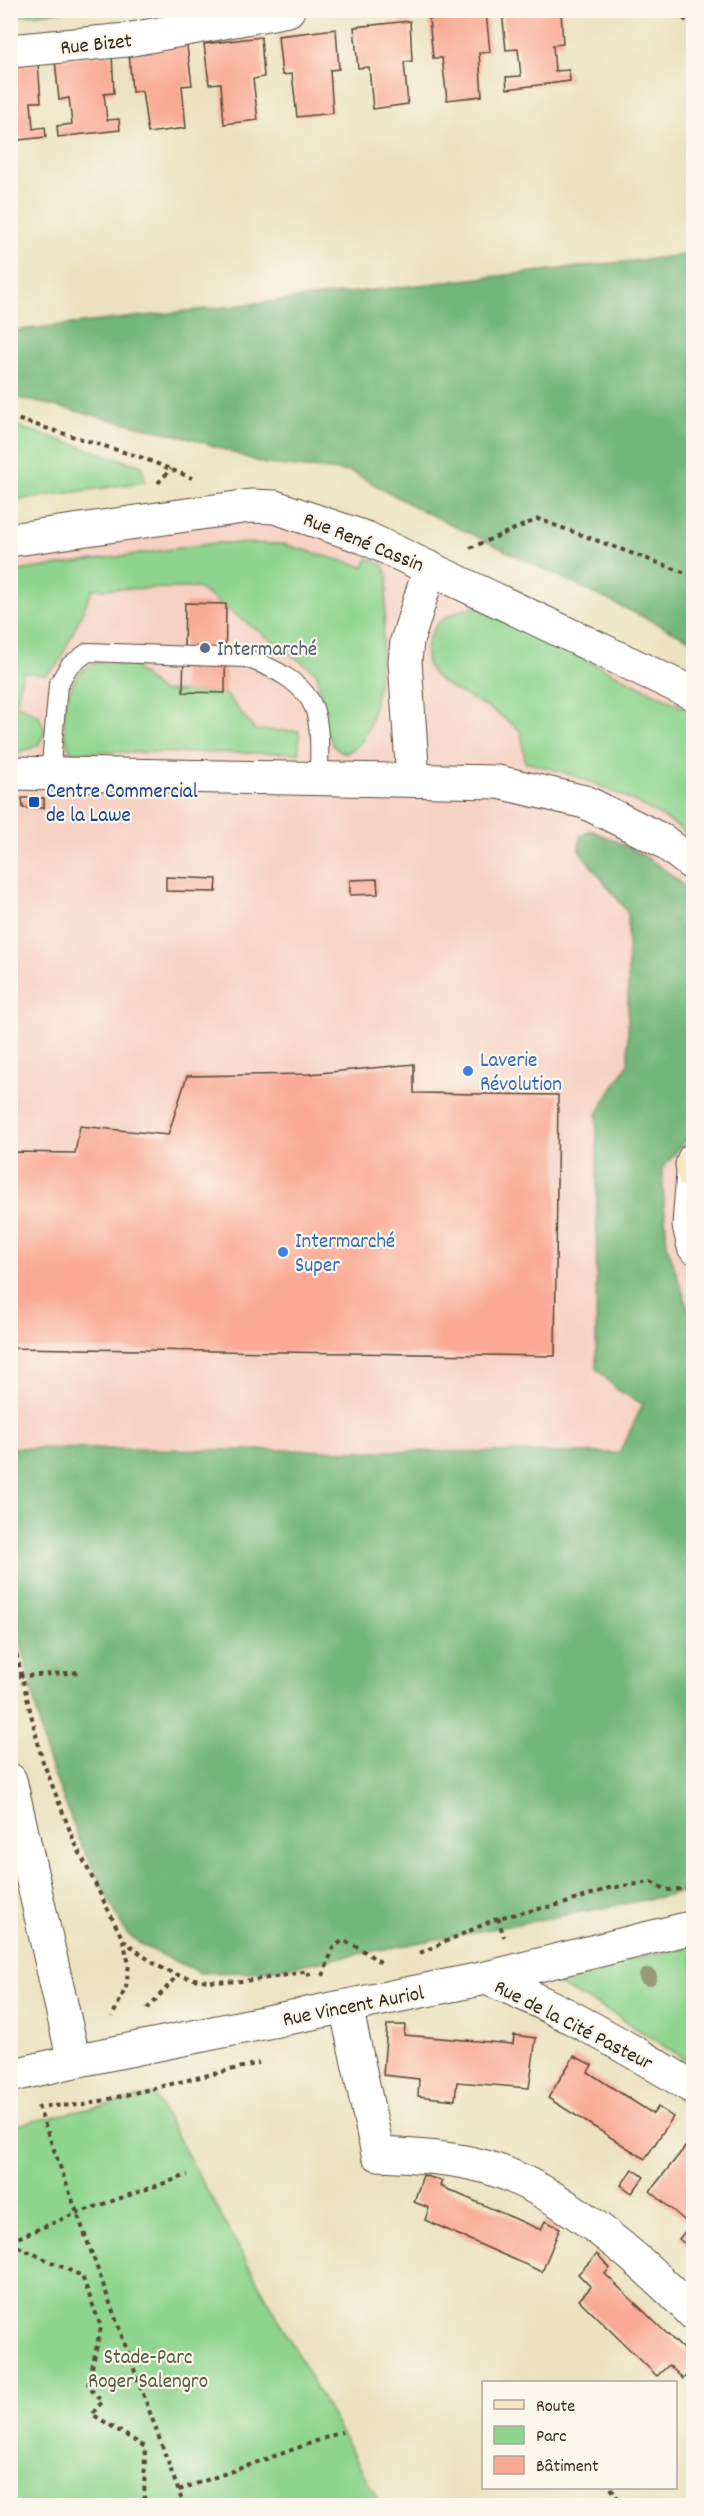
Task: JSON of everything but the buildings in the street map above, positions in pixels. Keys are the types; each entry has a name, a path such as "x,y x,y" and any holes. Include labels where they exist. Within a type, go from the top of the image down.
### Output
{"street":[{"name":"Rue Bizet","path":"10,51 147,24 288,10"},
{"name":"Rue René Cassin","path":"10,540 250,506 276,507 366,538 693,694"},
{"path":"412,780 405,661 407,640 430,568"},
{"path":"10,773 498,782 585,802 663,841 693,865"},
{"path":"693,1166 689,1225 693,1247"},
{"path":"10,1780 74,2061"},
{"name":"Rue Vincent Auriol","path":"10,2076 327,2003 486,1978 693,1928"},
{"name":"Rue de la Cité Pasteur","path":"486,1978 526,1994 584,2024 693,2088"},
{"path":"327,2003 378,2154 447,2158 488,2168 527,2185 577,2214 624,2249 693,2314"}],"lane":[{"path":"50,775 58,685 69,666 88,652 245,658 266,664 300,688 315,710 319,778"}],"path":[{"path":"679,10 683,18 693,27"},
{"path":"10,417 143,459 194,478"},
{"path":"463,550 538,519 693,576"},
{"path":"10,1628 42,1759 74,1841 123,1940 129,1964 126,1987 110,2021"},
{"path":"10,1677 81,1672"},
{"path":"413,1955 432,1949 498,1918 566,1904 609,1888 651,1882 667,1890 693,1888"},
{"path":"123,1940 150,1960 178,1975 218,1981 240,1981 262,1980 308,1971 327,2003"},
{"path":"327,2003 322,1981 333,1948 342,1941 353,1943 364,1953 384,1964"},
{"path":"145,2010 178,1975"},
{"path":"139,2092 84,2105 38,2106 184,2505"},
{"path":"10,2242 77,2214 188,2175"},
{"path":"10,2242 82,2276 101,2327 88,2386 102,2403 92,2414 145,2447 144,2505"},
{"path":"179,2490 342,2432"},
{"path":"612,2489 623,2505"}],"shaded area":[{"name":"Centre Commercial de la Lawe","path":"250,506 693,694 693,1302 619,1453 11,1448 11,540"}],"green space":[{"path":"11,10 63,10 63,11 11,17"},
{"path":"693,254 693,641 417,508 352,472 265,464 194,439 11,396 11,331"},
{"path":"10,424 142,466 145,482 11,501"},
{"path":"215,543 283,544 364,567 368,558 383,565 388,577 377,688 368,729 361,742 346,754 333,746 325,727 317,673 198,588 93,589 58,665 45,675 23,672 16,704 39,715 45,732 38,746 11,754 10,572"},
{"path":"476,606 693,712 693,839 636,802 590,782 525,762 521,732 496,713 448,686 432,673 426,652 432,631 448,616"},
{"path":"95,663 132,665 160,691 225,693 255,730 299,731 299,753 71,752 64,728 66,702 76,679"},
{"path":"590,830 646,857 671,874 693,896 693,1131 662,1169 667,1245 689,1311 694,1312 693,1891 305,1964 253,1972 200,1973 144,1946 126,1933 82,1846 47,1757 11,1598 11,1448 619,1453 643,1404 617,1390 596,1368 597,1114 628,1064 628,913 579,850 580,837"},
{"path":"693,1945 693,2065 616,2015 558,1985 565,1976"},
{"name":"Stade-Parc Roger Salengro","path":"154,2094 381,2505 11,2505 11,2126"}],"place":[{"name":"Intermarché","path":"205,648"},
{"name":"Centre Commercial de la Lawe","path":"34,802"},
{"name":"Laverie Révolution","path":"468,1071"},
{"name":"Intermarché Super","path":"283,1252"}]}
